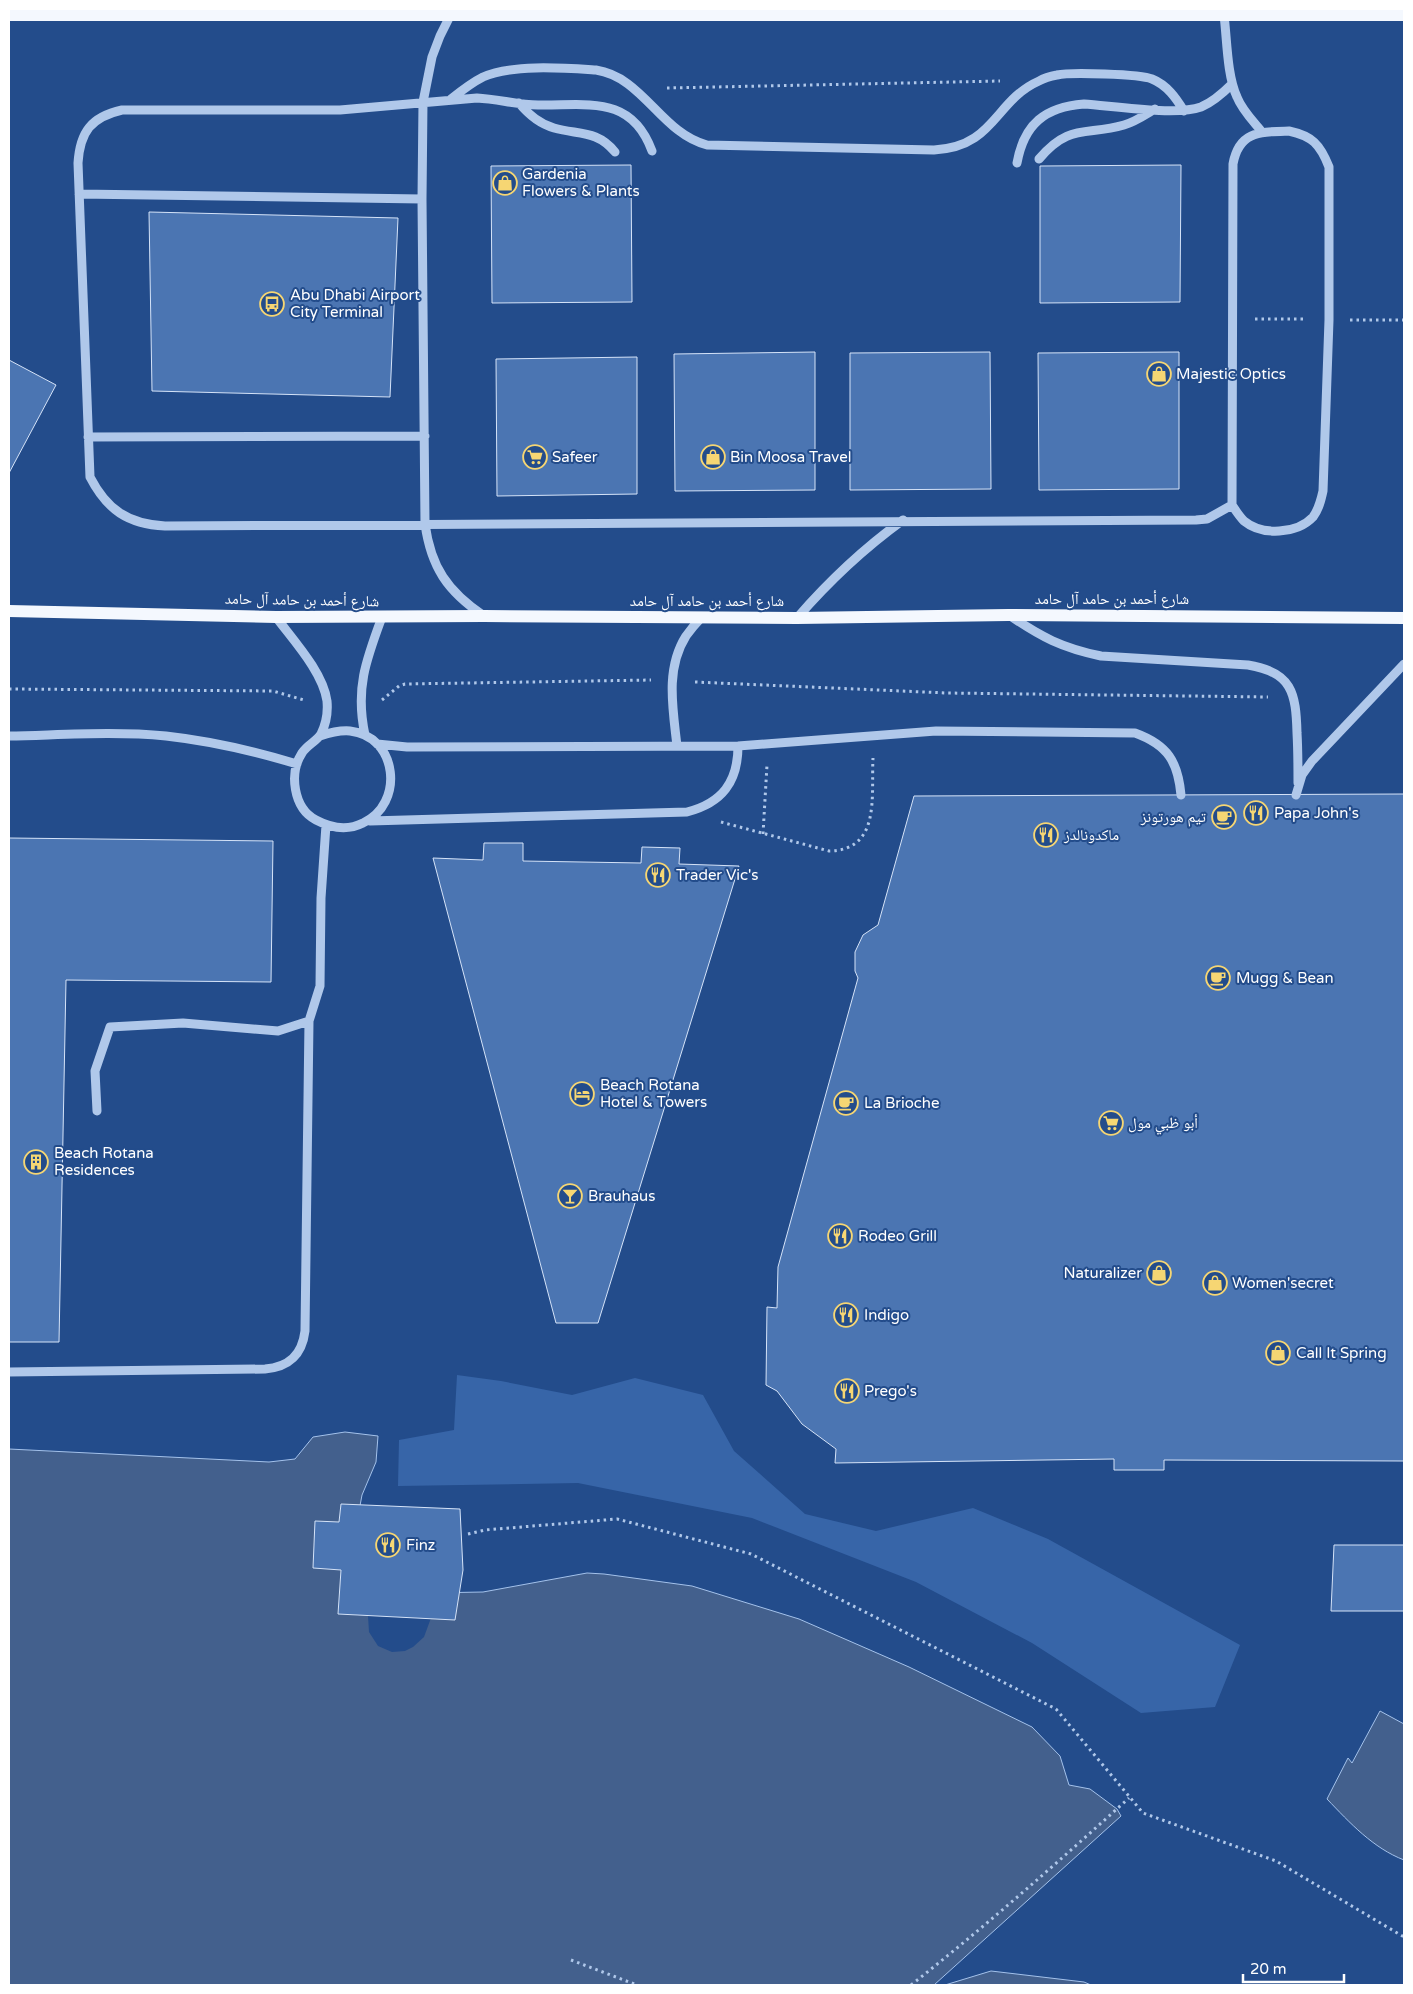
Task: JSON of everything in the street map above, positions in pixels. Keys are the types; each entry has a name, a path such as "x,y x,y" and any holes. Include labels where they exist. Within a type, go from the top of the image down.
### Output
{"main road":[{"path":"100,9 127,15"},
{"path":"9,15 307,12 450,16 986,12 1224,15 1330,12 1404,15"},
{"name":"شارع أحمد بن حامد آل حامد","path":"9,611 276,617 797,618 1008,615 1404,618"}],"lane":[{"path":"1224,15 1232,84 1243,108 1262,132"},
{"path":"450,16 432,58 423,102 425,524 427,540 438,571 465,604 484,616"},
{"path":"451,99 466,86 501,71 519,69 587,69 606,71 623,79 682,135 706,145 934,150 961,146 977,137 992,124 1024,89 1058,74 1137,76 1152,79 1166,87 1177,98 1184,111"},
{"path":"1017,163 1020,147 1027,132 1038,120 1052,110 1068,105 1084,104 1184,111 1213,101 1232,84"},
{"path":"652,150 647,137 639,126 628,116 613,108 596,105 536,105 491,99 451,99 380,108 340,110 122,110 107,114 94,122 84,134 79,148 79,194 90,477 98,493 109,505 135,521 150,525 166,526 903,520 1196,520 1207,518 1232,505"},
{"path":"519,103 527,112 545,125 593,135 602,139 615,152"},
{"path":"1039,159 1048,148 1071,134 1124,125 1155,109"},
{"path":"1289,131 1311,138 1324,154 1329,167 1329,320 1323,491 1320,504 1313,516 1303,525 1290,530 1262,530 1244,521 1232,505 1233,164 1235,153 1241,142 1250,136 1262,132 1289,131"},
{"path":"79,194 422,199"},
{"path":"88,437 425,436"},
{"path":"797,618 846,566 903,520"},
{"path":"1008,615 1054,643 1077,651 1101,656 1248,665 1266,668 1281,677 1292,691 1296,707 1298,783 1296,795"},
{"path":"276,617 318,674 324,687 327,702 324,725 320,736"},
{"path":"365,735 360,702 364,670 382,617"},
{"path":"677,746 672,699 672,681 676,658 686,636 701,618"},
{"path":"1298,783 1312,761 1404,664"},
{"path":"350,731 365,735 377,744 386,756 391,770 392,784 388,799 380,811 370,820 355,827 341,828 326,825 313,818 303,807 296,794 294,779 297,764 302,753 320,736 334,732 350,731"},
{"path":"377,744 407,747 738,746 936,731 1135,733 1150,738 1163,748 1173,761 1179,776 1181,795"},
{"path":"9,736 121,734 165,736 254,751 297,764"},
{"path":"370,820 687,812 702,808 726,790 734,776 738,761 738,746"},
{"path":"9,1372 265,1369 284,1365 294,1358 300,1350 305,1331 309,1021 320,986 321,898 326,825"},
{"path":"97,1111 95,1071 110,1027 183,1023 278,1032 309,1021"}],"path":[{"path":"633,89 1039,81"},
{"path":"360,702 382,701 399,686 405,684 642,680 947,693 1277,697"},
{"path":"9,689 273,691 309,701 327,702"},
{"path":"687,812 829,851 841,851 852,847 862,839 868,828 874,736"},
{"path":"762,834 768,743"},
{"path":"468,1534 485,1530 617,1519 751,1554 1056,1709 1143,1814 1276,1861 1404,1937"},
{"path":"911,1985 962,1945 1028,1886 1047,1873 1129,1798"},
{"path":"571,1960 637,1985"}],"shaded area":[{"path":"457,1375 501,1381 572,1395 635,1378 703,1395 734,1451 805,1514 876,1531 973,1508 1048,1539 1240,1645 1215,1707 1141,1713 1032,1643 916,1582 752,1518 578,1483 398,1486 399,1440 454,1430"},
{"path":"345,1432 378,1436 376,1462 362,1495 356,1527 428,1593 483,1592 587,1573 604,1574 692,1586 799,1619 909,1667 1032,1727 1060,1756 1069,1785 1090,1789 1117,1809 1121,1816 934,1985 9,1985 9,1449 269,1462 295,1459 313,1437"},
{"path":"1380,1711 1404,1724 1404,1860 1372,1842 1353,1826 1327,1799 1348,1758 1352,1763"},
{"path":"991,1971 1084,1982 1091,1985 945,1985"}],"pier":[{"path":"341,1504 356,1505 356,1552 431,1618 424,1637 413,1647 405,1651 392,1652 378,1646 369,1632 368,1616 338,1614 341,1570 313,1568 315,1521 339,1522"}],"building":[{"path":"631,165 632,302 492,303 491,166"},
{"path":"1181,165 1180,302 1040,303 1040,166"},
{"name":"Abu Dhabi Airport City Terminal","path":"149,212 398,218 390,397 152,391"},
{"path":"815,352 815,490 675,491 674,354"},
{"path":"990,352 991,489 850,490 850,353"},
{"path":"1179,352 1179,489 1039,490 1038,353"},
{"path":"637,357 637,494 497,496 496,359"},
{"path":"9,360 56,385 9,473"},
{"name":"أبو ظبي مول","path":"1404,794 1404,1461 1164,1460 1164,1470 1114,1470 1114,1459 835,1463 836,1449 802,1424 777,1391 766,1385 767,1307 777,1308 778,1267 858,978 855,971 855,952 863,935 878,925 914,796"},
{"name":"Beach Rotana Residences","path":"9,838 273,841 271,982 66,980 59,1342 9,1342"},
{"name":"Beach Rotana Hotel & Towers","path":"484,843 523,843 523,861 641,863 642,847 680,848 679,864 739,866 598,1323 556,1323 433,858 483,860"},
{"name":"Finz","path":"341,1504 460,1509 463,1570 455,1620 338,1614 341,1570 313,1568 315,1521 339,1522"},
{"path":"1334,1545 1404,1545 1404,1611 1331,1611"}],"place":[{"name":"Gardenia Flowers & Plants","path":"505,183"},
{"name":"Abu Dhabi Airport City Terminal","path":"272,304"},
{"name":"Majestic Optics","path":"1159,374"},
{"name":"Safeer","path":"535,457"},
{"name":"Bin Moosa Travel","path":"713,457"},
{"name":"Papa John's","path":"1256,813"},
{"name":"تيم هورتونز","path":"1224,817"},
{"name":"ماكدونالدز","path":"1046,835"},
{"name":"Trader Vic's","path":"658,875"},
{"name":"Mugg & Bean","path":"1218,978"},
{"name":"Beach Rotana Hotel & Towers","path":"582,1094"},
{"name":"La Brioche","path":"846,1103"},
{"name":"أبو ظبي مول","path":"1111,1123"},
{"name":"Beach Rotana Residences","path":"36,1162"},
{"name":"Brauhaus","path":"570,1196"},
{"name":"Rodeo Grill","path":"840,1236"},
{"name":"Naturalizer","path":"1159,1273"},
{"name":"Women'secret","path":"1215,1283"},
{"name":"Indigo","path":"846,1315"},
{"name":"Call It Spring","path":"1278,1353"},
{"name":"Prego's","path":"847,1391"},
{"name":"Finz","path":"388,1545"}]}
